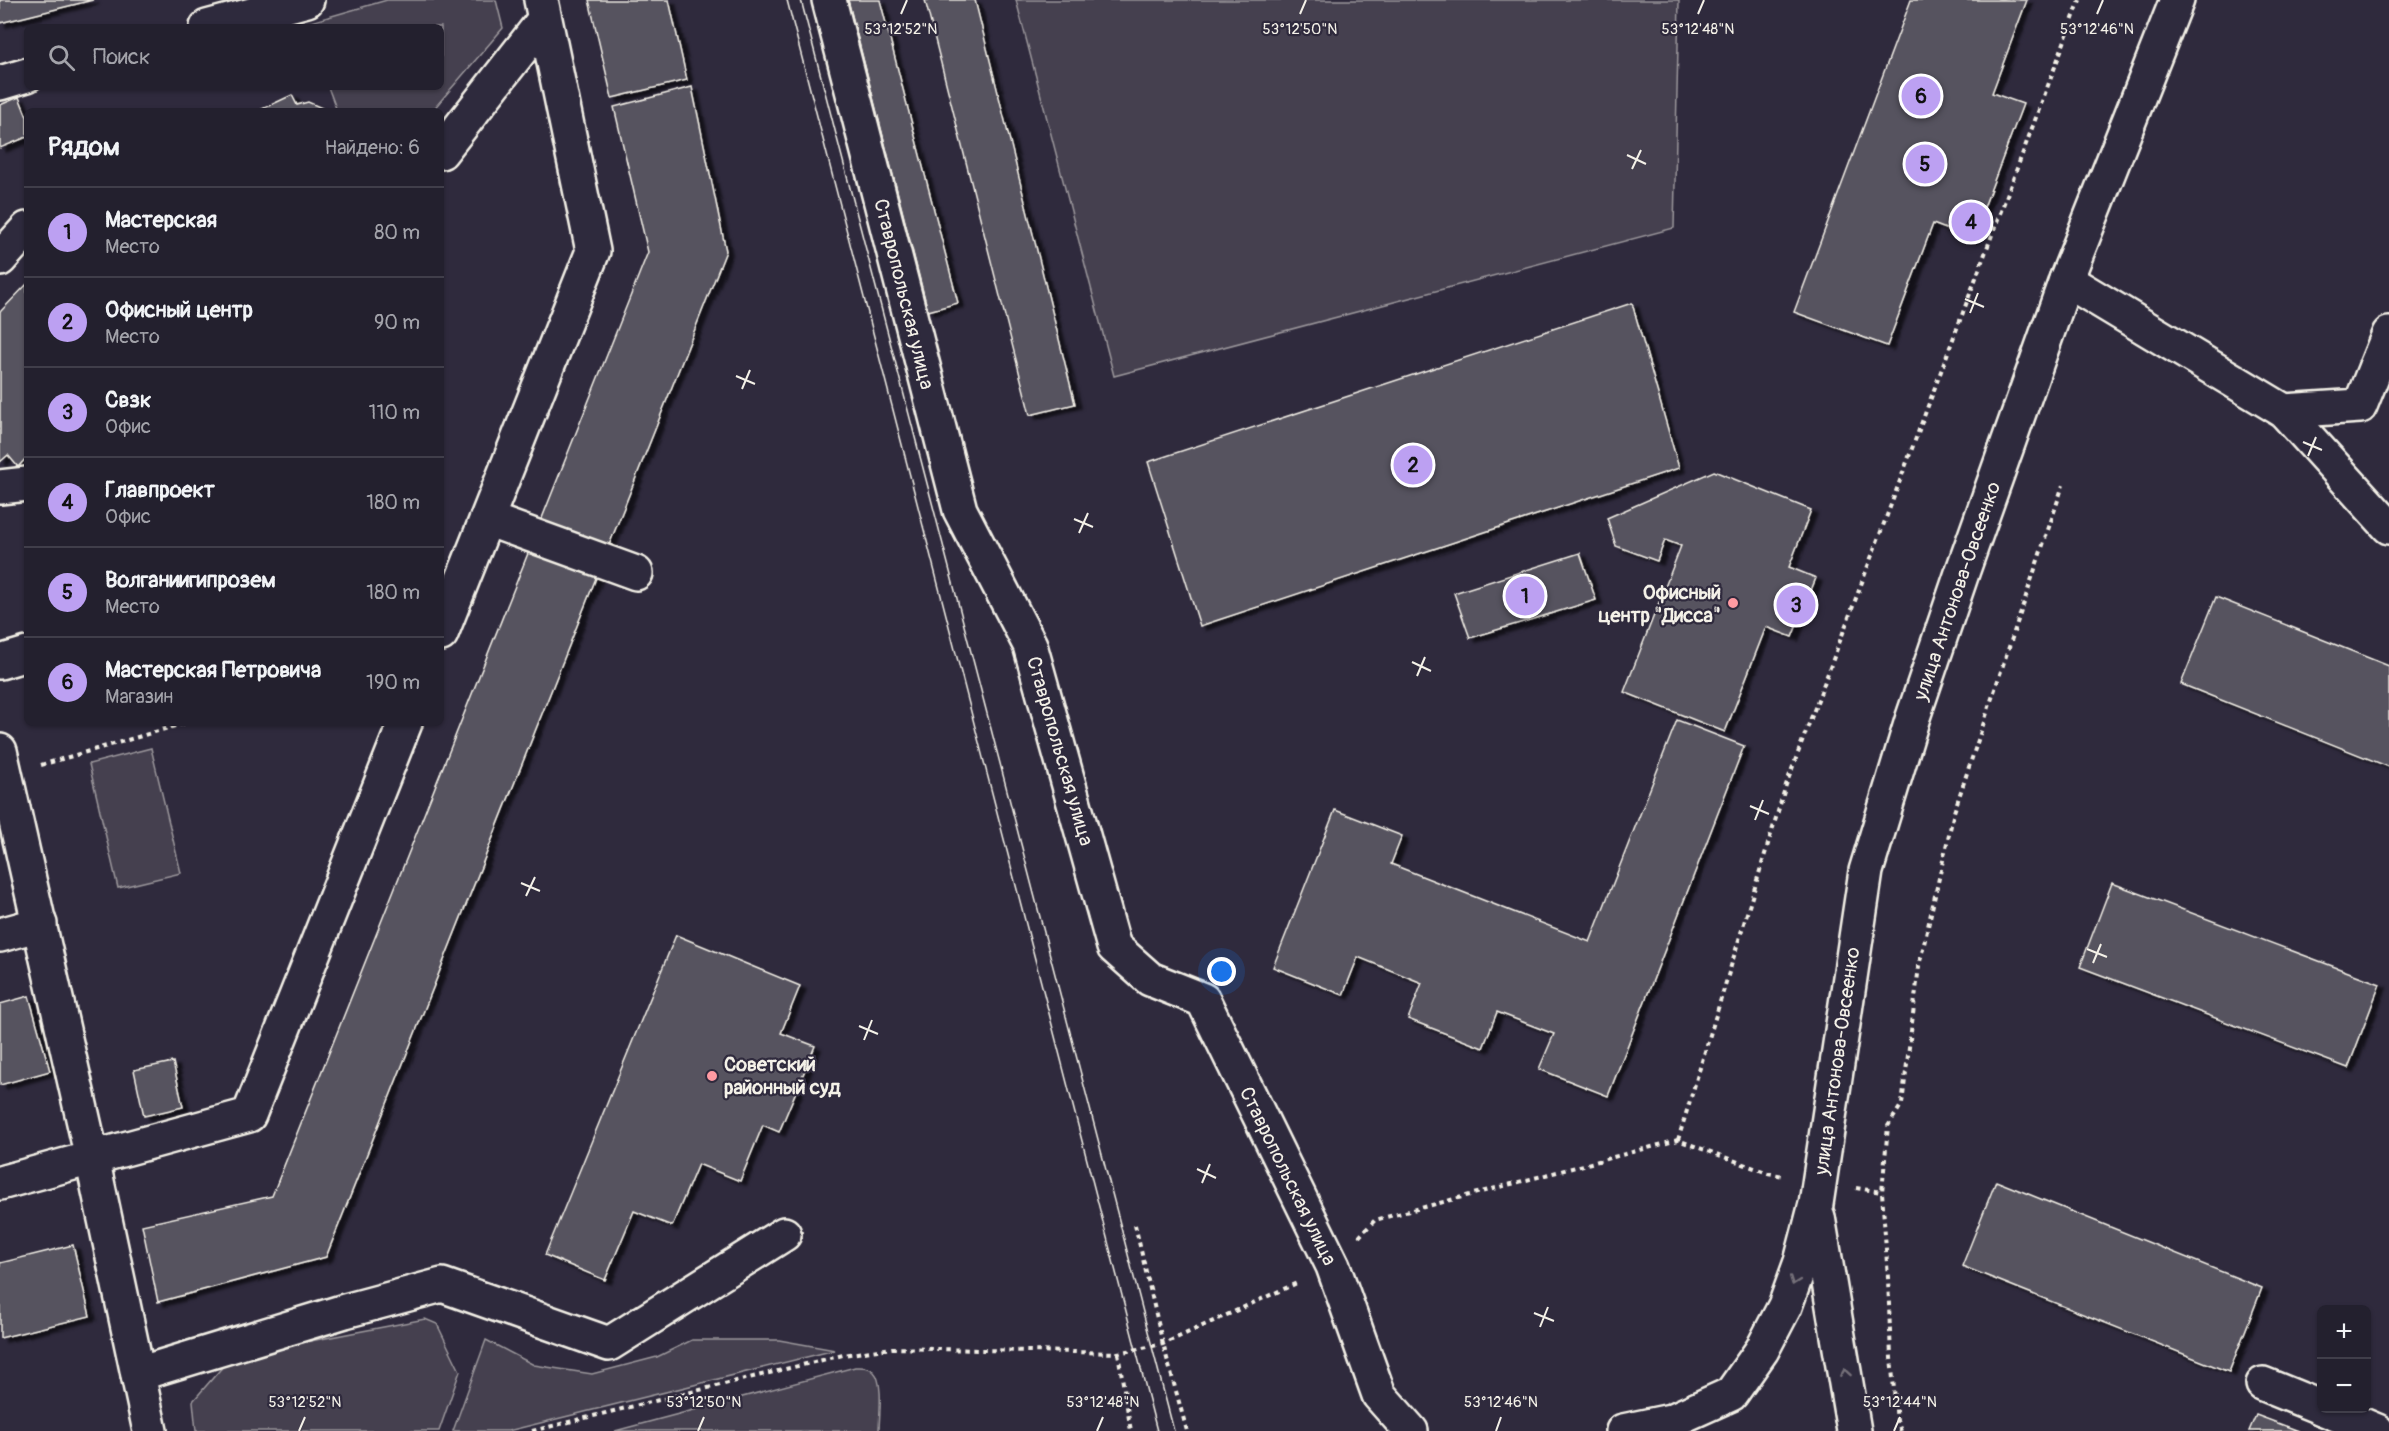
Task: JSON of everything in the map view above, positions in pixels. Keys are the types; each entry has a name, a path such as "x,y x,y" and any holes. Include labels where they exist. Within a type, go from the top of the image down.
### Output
{"main road":[{"path":"218,24 307,0"},
{"name":"Ставропольская улица","path":"829,0 960,510 1030,645 1114,947 1150,979 1203,1000 1333,1266 1379,1395 1411,1431"},
{"name":"улица Антонова-Овсеенко","path":"1623,1431 1671,1420 1731,1394 1762,1350 1785,1306 1801,1262 1817,1194 1866,871 1913,717 2066,280 2178,0"},
{"path":"444,149 542,10"},
{"path":"444,626 593,251 542,10"},
{"path":"0,83 24,76"},
{"path":"0,259 24,233"},
{"path":"2066,280 2284,411 2389,526"},
{"path":"2284,411 2360,406 2389,334"},
{"path":"0,487 24,484"},
{"path":"487,519 636,573"},
{"path":"0,662 24,655"},
{"path":"0,1182 249,1115 404,726"},
{"path":"3,763 92,1158 150,1431"},
{"path":"0,935 40,924"},
{"name":"улица Антонова-Овсеенко","path":"1817,1194 1854,1431"},
{"path":"138,1374 345,1311 442,1286 609,1344 784,1234"},
{"path":"2263,1384 2317,1406"},
{"path":"2334,1413 2377,1431"},
{"path":"1664,1431 1685,1431"}],"path":[{"path":"1678,1140 1786,785 2080,0"},
{"path":"1901,1431 1897,1421 1891,1358 1882,1192 1888,1126 1902,1104 1920,966 1954,812 2063,485"},
{"path":"3,763 172,726"},
{"path":"532,1431 843,1355 892,1348 1118,1353 1163,1344 1333,1266 1375,1220 1678,1140 1768,1173 1817,1194 1882,1192"},
{"path":"1135,1225 1163,1344 1187,1431"},
{"path":"1118,1353 1131,1431"}],"shaded area":[{"path":"387,0 496,0 503,28 435,108 336,108 329,90 444,90 444,24 304,24"},
{"path":"1016,0 1679,0 1674,228 1114,376"},
{"path":"151,748 181,873 118,888 89,764"},
{"path":"425,1319 437,1324 460,1371 439,1431 196,1431 193,1401 232,1356"},
{"path":"486,1340 534,1365 592,1374 657,1357 692,1340 779,1340 835,1350 508,1431 453,1431"},
{"path":"855,1367 870,1369 877,1377 880,1391 879,1431 615,1431"}],"building":[{"path":"0,0 93,0 0,23"},
{"path":"589,0 669,0 687,80 612,98"},
{"path":"848,0 880,0 958,303 928,311"},
{"path":"925,0 975,0 1075,404 1030,415"},
{"path":"1911,0 2027,0 1992,93 2023,104 1972,239 1933,224 1887,346 1794,312"},
{"path":"692,87 726,251 326,1257 158,1302 142,1225 272,1196 648,252 614,107"},
{"path":"292,95 297,105 308,102 322,108 264,108"},
{"path":"19,97 24,110 24,138 0,148 0,105"},
{"path":"24,287 24,460 18,467 8,455 0,462 0,312"},
{"path":"1632,303 1679,468 1200,626 1148,462"},
{"name":"Офисный центр \"Дисса\"","path":"1714,471 1811,510 1789,567 1816,578 1792,637 1766,627 1725,732 1624,692 1681,546 1665,540 1657,561 1616,546 1607,518"},
{"path":"1580,553 1596,600 1470,638 1454,593"},
{"path":"2216,597 2389,666 2389,767 2181,684"},
{"path":"1677,720 1744,746 1608,1096 1539,1069 1554,1034 1497,1012 1483,1048 1408,1019 1422,983 1358,957 1343,995 1273,967 1335,810 1402,836 1391,864 1590,942"},
{"path":"2112,883 2380,984 2348,1068 2080,967"},
{"path":"676,935 800,986 781,1033 815,1046 779,1132 763,1125 740,1181 698,1164 672,1226 634,1211 605,1280 545,1255"},
{"path":"29,996 50,1071 0,1085 0,1004"},
{"path":"173,1062 183,1107 144,1116 134,1070"},
{"path":"1996,1181 2262,1288 2229,1372 1962,1266"},
{"path":"73,1245 90,1316 0,1338 0,1263"},
{"path":"2256,1415 2299,1431 2249,1431"}],"tram line":[{"path":"787,0 1157,1431"},
{"path":"801,0 1174,1431"}],"place":[{"name":"Мастерская Петровича","path":"1921,96"},
{"name":"Волганиигипрозем","path":"1925,164"},
{"name":"Главпроект","path":"1971,222"},
{"name":"Офисный центр","path":"1413,465"},
{"name":"Мастерская","path":"1525,596"},
{"name":"Офисный центр \"Дисса\"","path":"1733,603"},
{"name":"Свзк","path":"1796,605"},
{"name":"Советский районный суд","path":"712,1076"}]}
